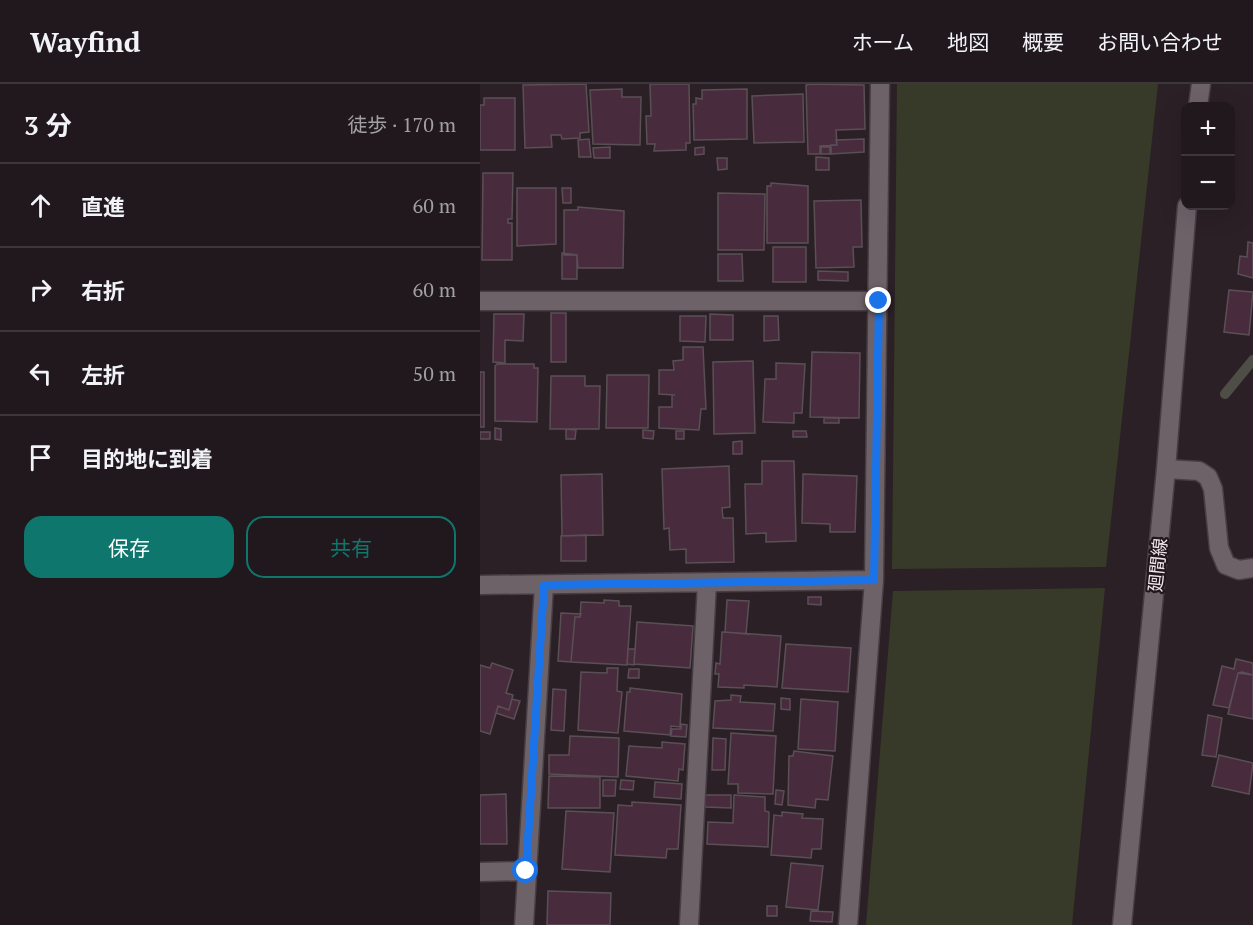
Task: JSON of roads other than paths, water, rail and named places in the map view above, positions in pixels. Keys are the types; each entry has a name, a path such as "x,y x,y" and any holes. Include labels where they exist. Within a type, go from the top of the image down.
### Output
{"street":[{"path":"848,925 874,580 880,84"},
{"path":"1199,102 1201,84"},
{"name":"廻間線","path":"1122,925 1166,469 1187,210"},
{"path":"480,301 879,301"},
{"path":"1166,469 1199,471 1208,477 1213,489 1219,548 1226,565 1239,570 1253,568"},
{"path":"480,585 874,580"},
{"path":"689,925 707,583"},
{"path":"524,925 544,585"},
{"path":"480,872 526,871"}],"waterway":[{"path":"1225,394 1253,360"}]}
